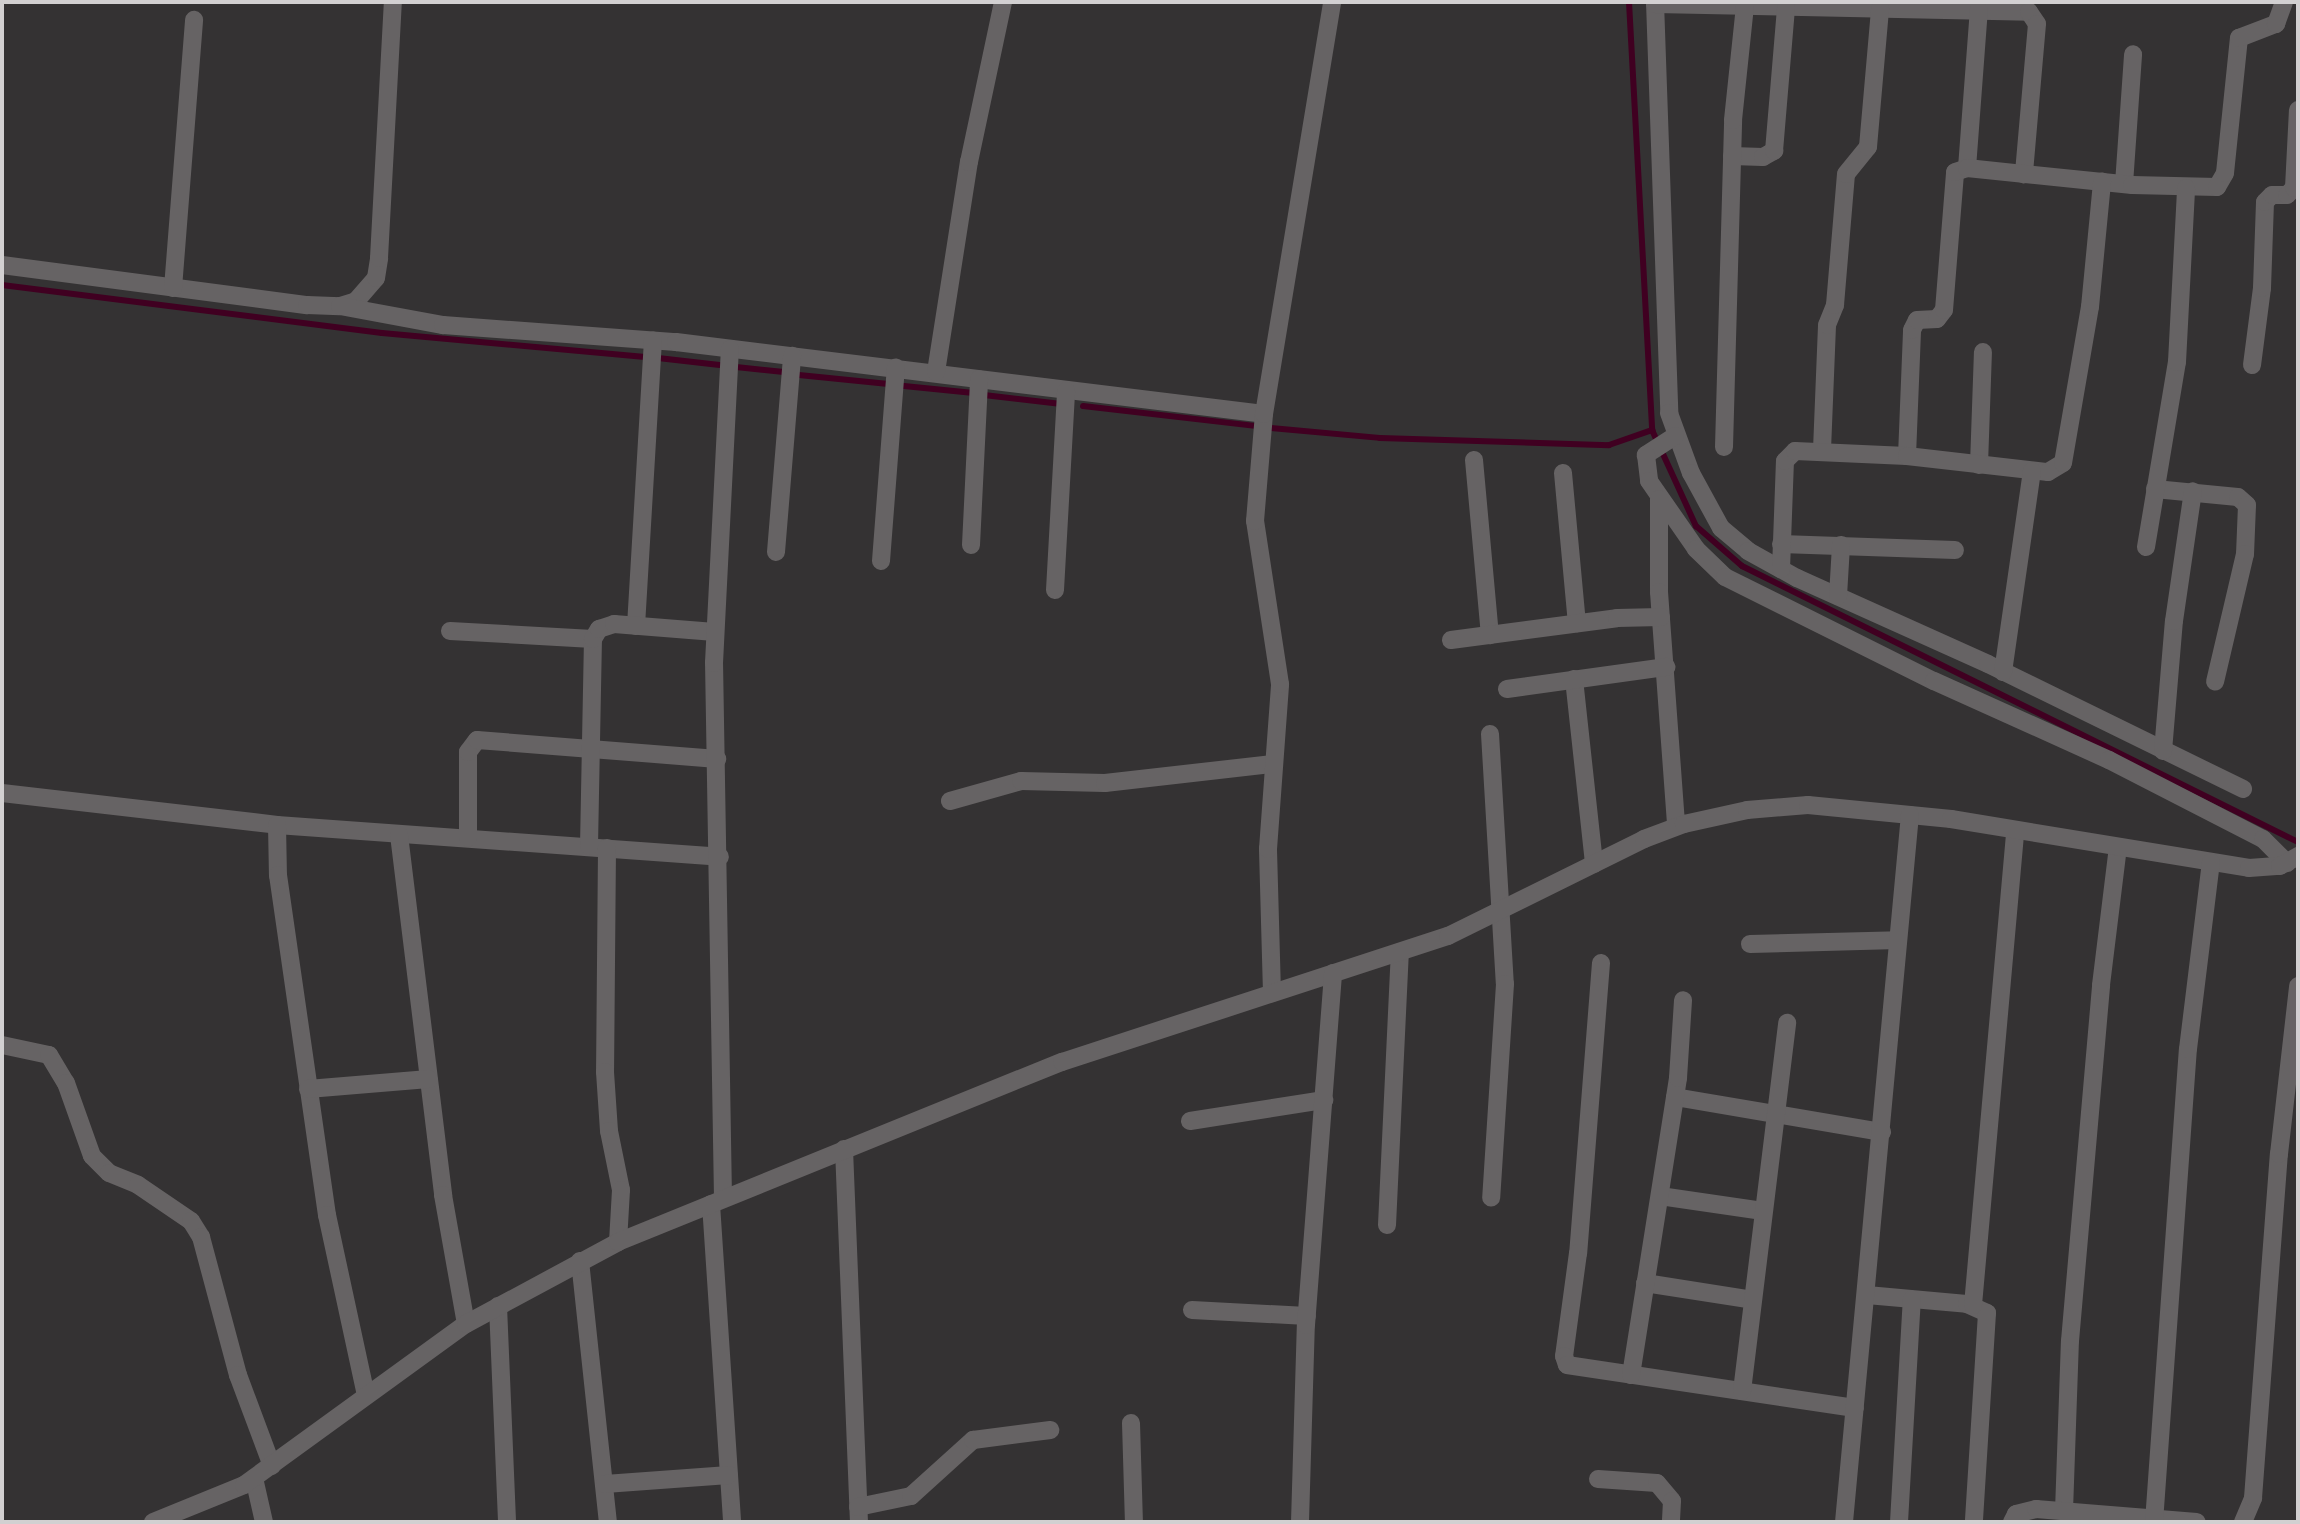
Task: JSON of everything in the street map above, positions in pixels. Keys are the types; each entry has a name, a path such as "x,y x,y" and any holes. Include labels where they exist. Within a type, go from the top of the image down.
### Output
{"street":[{"path":"340,306 366,292 379,258 393,2"},
{"path":"936,372 965,188 1003,2"},
{"path":"1272,993 1267,903 1278,660 1255,540 1264,414 1332,2"},
{"path":"1907,456 1913,323 1942,316 1953,176 1967,168 2186,188 2209,188 2222,183 2239,38 2276,24 2284,2"},
{"path":"2024,174 2037,24 2034,16 2022,10 1655,3 1671,438 1721,528 1781,569 2003,671 2243,789"},
{"path":"1724,447 1732,156 1745,6"},
{"path":"1732,156 1763,157 1776,145 1786,7"},
{"path":"1822,450 1827,325 1835,305 1846,174 1868,147 1880,9"},
{"path":"1967,168 1979,10"},
{"path":"173,288 194,20"},
{"path":"2124,184 2133,54"},
{"path":"2252,365 2265,202 2272,195 2291,193 2297,174 2298,110"},
{"path":"1781,569 1788,454 1822,450 1907,456 2048,472 2063,463 2090,307 2102,182"},
{"path":"2146,547 2177,362 2186,188"},
{"path":"2,265 173,288 340,306 443,325 730,349 1264,414"},
{"path":"636,626 653,341"},
{"path":"730,349 715,632 720,857 717,1201 733,1522"},
{"path":"1979,465 1983,352"},
{"path":"776,552 792,356"},
{"path":"881,561 896,368"},
{"path":"971,545 979,379"},
{"path":"1055,590 1066,391"},
{"path":"1671,438 1650,451 1645,468 1659,499 1696,549 1740,587 2109,760 2263,839 2291,864"},
{"path":"1474,460 1490,635"},
{"path":"2003,671 2032,471"},
{"path":"1563,473 1577,623"},
{"path":"2155,489 2238,497 2247,505 2249,517 2245,554 2215,682"},
{"path":"2163,751 2174,621 2193,491"},
{"path":"1659,499 1661,617 1676,826"},
{"path":"1781,544 1955,550"},
{"path":"1838,596 1842,545"},
{"path":"1451,640 1577,623 1661,617"},
{"path":"589,846 593,639 605,625 715,632"},
{"path":"450,631 593,639"},
{"path":"1507,689 1666,667"},
{"path":"1574,679 1594,864"},
{"path":"1490,734 1503,911 1505,984 1491,1198"},
{"path":"468,838 468,752 477,740 590,752 717,759"},
{"path":"950,800 1021,781 1105,783 1273,764"},
{"path":"2,793 277,825 720,857"},
{"path":"153,1522 254,1478 466,1324 618,1242 1062,1062 1400,952 1503,911 1676,826 1783,805 1910,815 2249,868 2291,864"},
{"path":"1844,1522 1910,815"},
{"path":"277,825 278,875 307,1090 349,1333 366,1395"},
{"path":"1973,1305 2015,830"},
{"path":"399,835 429,1079 466,1324"},
{"path":"2064,1511 2070,1340 2101,985 2118,847"},
{"path":"607,848 605,1072 609,1131 621,1190 618,1242"},
{"path":"2154,1520 2188,1049 2211,862"},
{"path":"1750,944 1898,940"},
{"path":"1387,1225 1400,952"},
{"path":"1601,963 1578,1253 1564,1356 1574,1369 1855,1408"},
{"path":"1300,1522 1307,1317 1333,973"},
{"path":"2246,1521 2298,986"},
{"path":"1631,1375 1675,1097 1683,1000"},
{"path":"1742,1391 1787,1024"},
{"path":"2,1045 49,1055 66,1083 92,1156 109,1173 138,1185 191,1221 201,1237 238,1375 272,1466"},
{"path":"307,1090 429,1079"},
{"path":"1675,1097 1882,1132"},
{"path":"1190,1121 1324,1100"},
{"path":"844,1149 858,1515 911,1496 973,1440 1050,1430"},
{"path":"1660,1196 1763,1211"},
{"path":"580,1261 608,1522"},
{"path":"1645,1283 1753,1300"},
{"path":"1867,1295 1984,1308 1988,1318 1974,1522"},
{"path":"1899,1522 1912,1299"},
{"path":"498,1306 507,1522"},
{"path":"1192,1310 1307,1317"},
{"path":"1130,1423 1134,1522"},
{"path":"605,1484 729,1475"},
{"path":"254,1478 264,1522"},
{"path":"1598,1479 1657,1483 1672,1501 1671,1522"},
{"path":"2012,1522 2023,1511 2064,1511 2196,1522"}],"waterway":[{"path":"1629,2 1652,430 1696,526 1742,566 2298,842"},
{"path":"2,285 382,333 648,357"},
{"path":"658,358 720,365"},
{"path":"736,367 784,372"},
{"path":"799,375 889,384"},
{"path":"904,386 974,393"},
{"path":"984,395 1061,404"},
{"path":"1083,406 1255,426"},
{"path":"1271,428 1380,438 1609,445 1652,430"}]}
